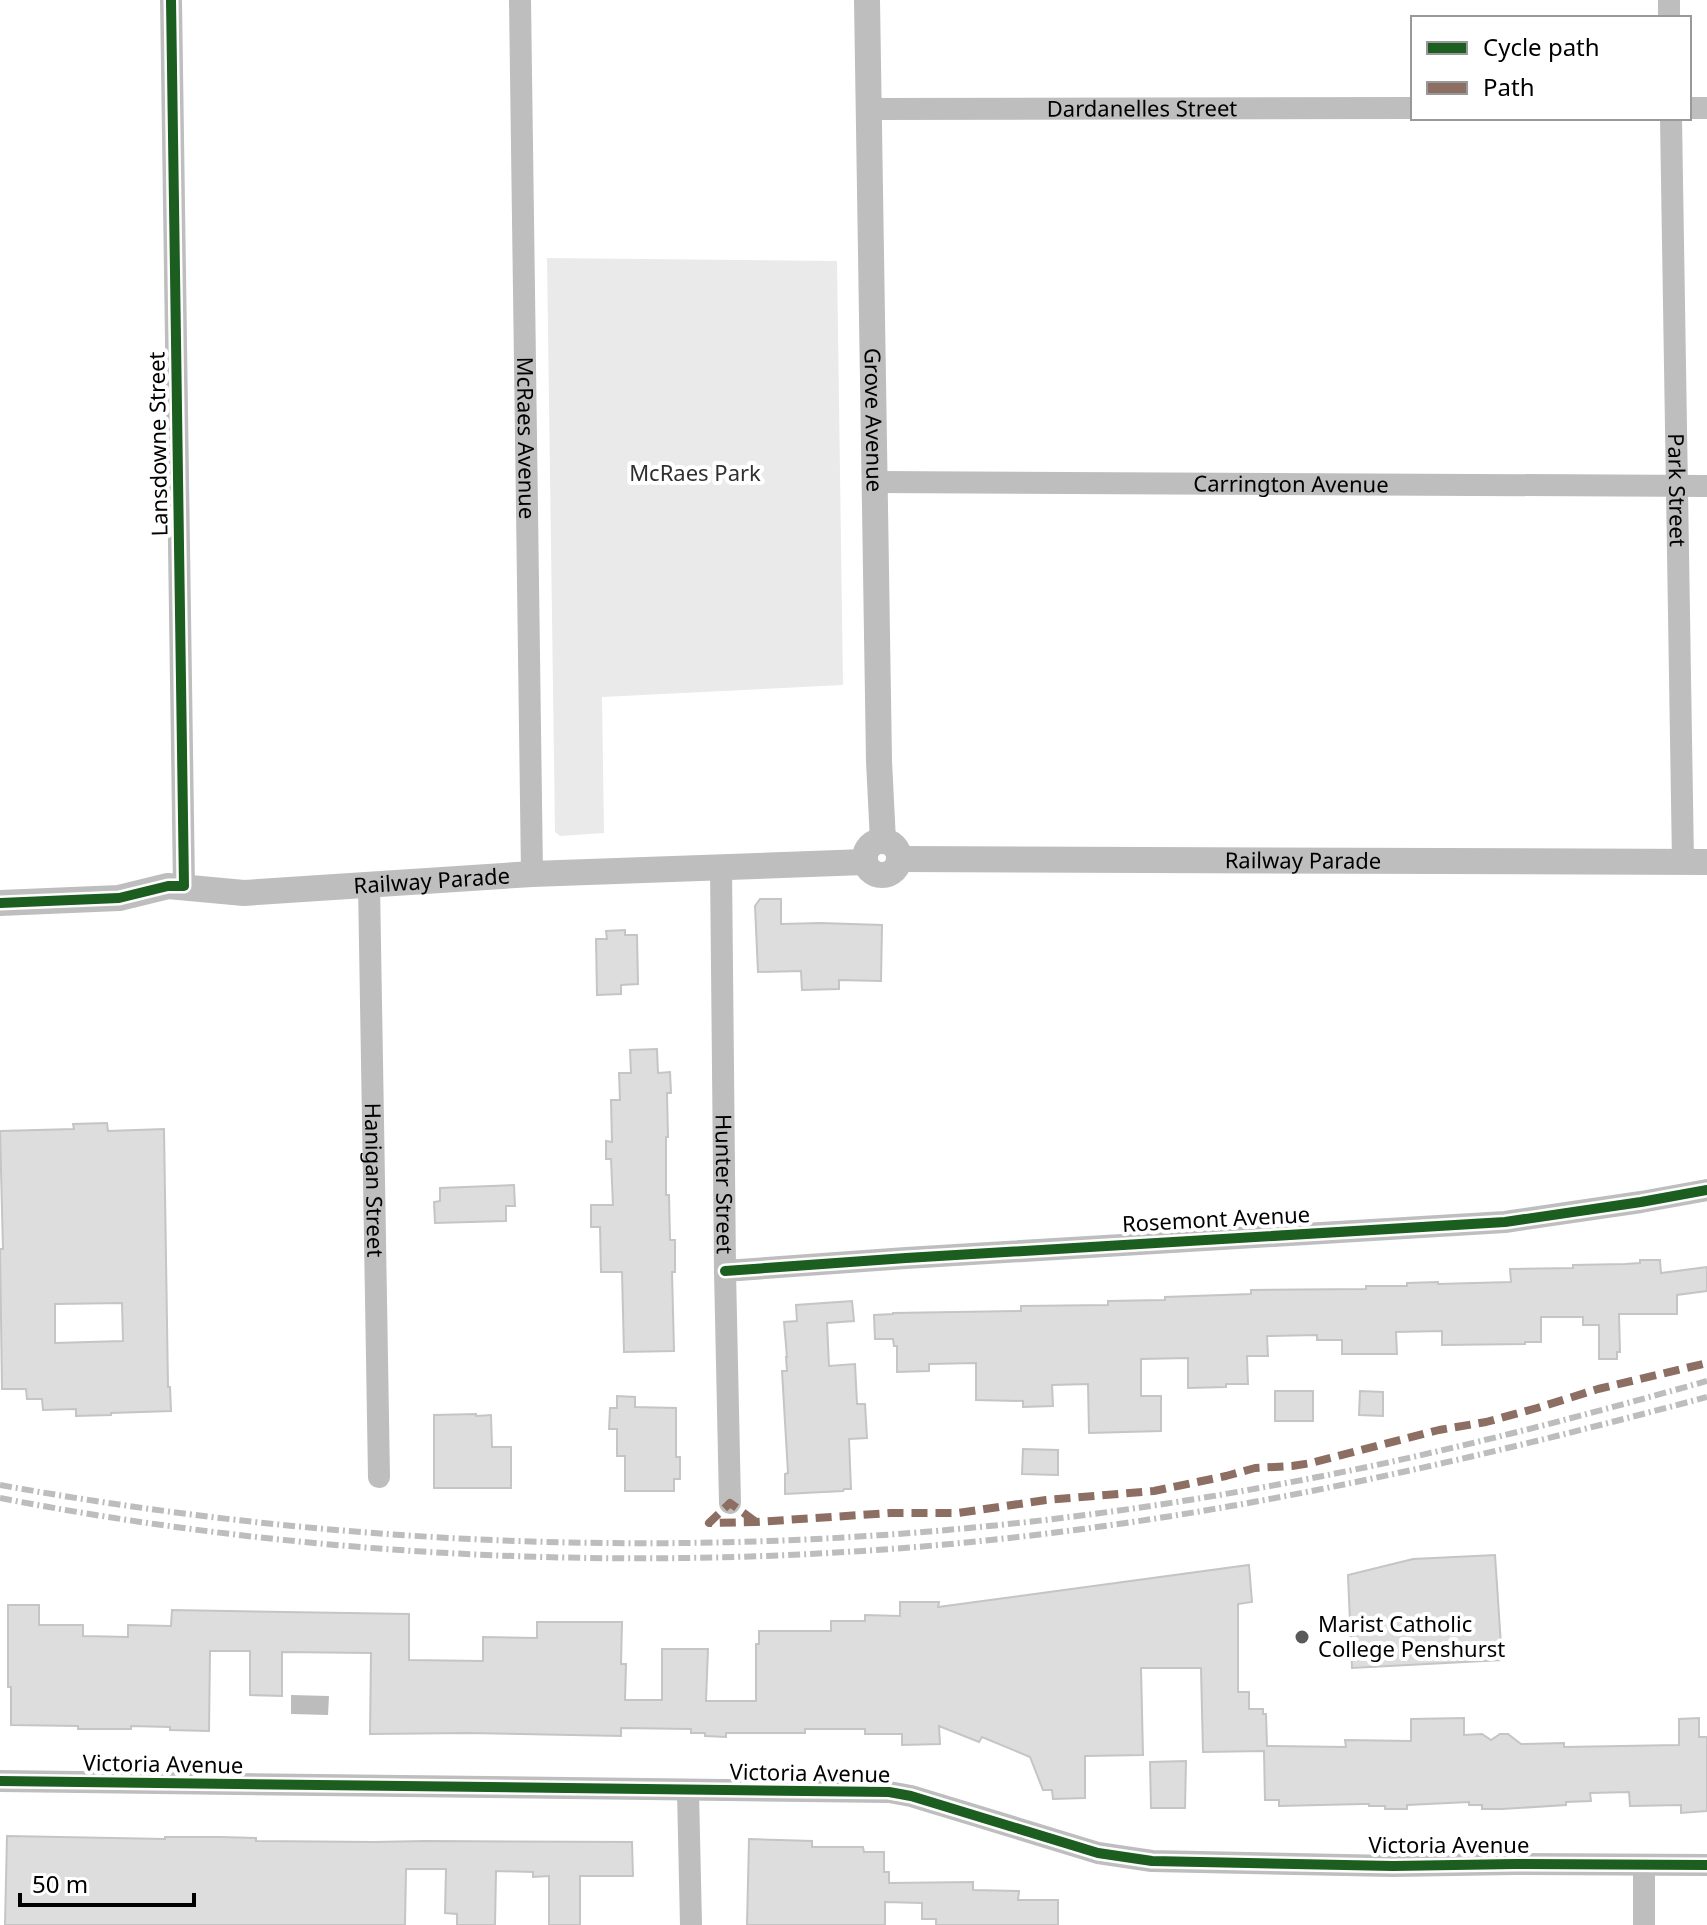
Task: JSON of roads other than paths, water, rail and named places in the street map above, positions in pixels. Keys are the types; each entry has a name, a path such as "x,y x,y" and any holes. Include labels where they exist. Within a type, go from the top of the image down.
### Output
{"street":[{"name":"Lansdowne Street","path":"171,0 184,886"},
{"name":"McRaes Avenue","path":"520,0 532,874"},
{"name":"Grove Avenue","path":"867,0 879,761 891,850"},
{"name":"Dardanelles Street","path":"870,109 1411,108"},
{"name":"Park Street","path":"1671,120 1677,486 1695,862"},
{"name":"Carrington Avenue","path":"875,482 1707,486"},
{"name":"Railway Parade","path":"0,903 119,898 168,886 244,893 532,874 721,866 865,862 870,871 885,875 894,870 891,850 1695,862"},
{"name":"Hunter Street","path":"721,866 730,1503"},
{"name":"Hanigan Street","path":"369,884 379,1477"},
{"name":"Rosemont Avenue","path":"725,1271 1505,1222 1707,1190"},
{"name":"Victoria Avenue","path":"0,1781 889,1792 1098,1853 1152,1861 1393,1866 1707,1865"},
{"path":"688,1791 691,1925"},
{"path":"1644,1865 1644,1925"}],"railway":[{"path":"0,1485 160,1510 320,1529 482,1540 643,1543 804,1540 966,1528 1126,1510 1286,1483 1498,1437 1707,1381"},
{"path":"0,1498 135,1521 271,1539 409,1551 547,1557 686,1558 824,1553 961,1543 1174,1516 1404,1472 1707,1397"}],"place":[{"name":"Marist Catholic College Penshurst","path":"1302,1637"}],"park label":[{"name":"McRaes Park","path":"695,473"}]}
